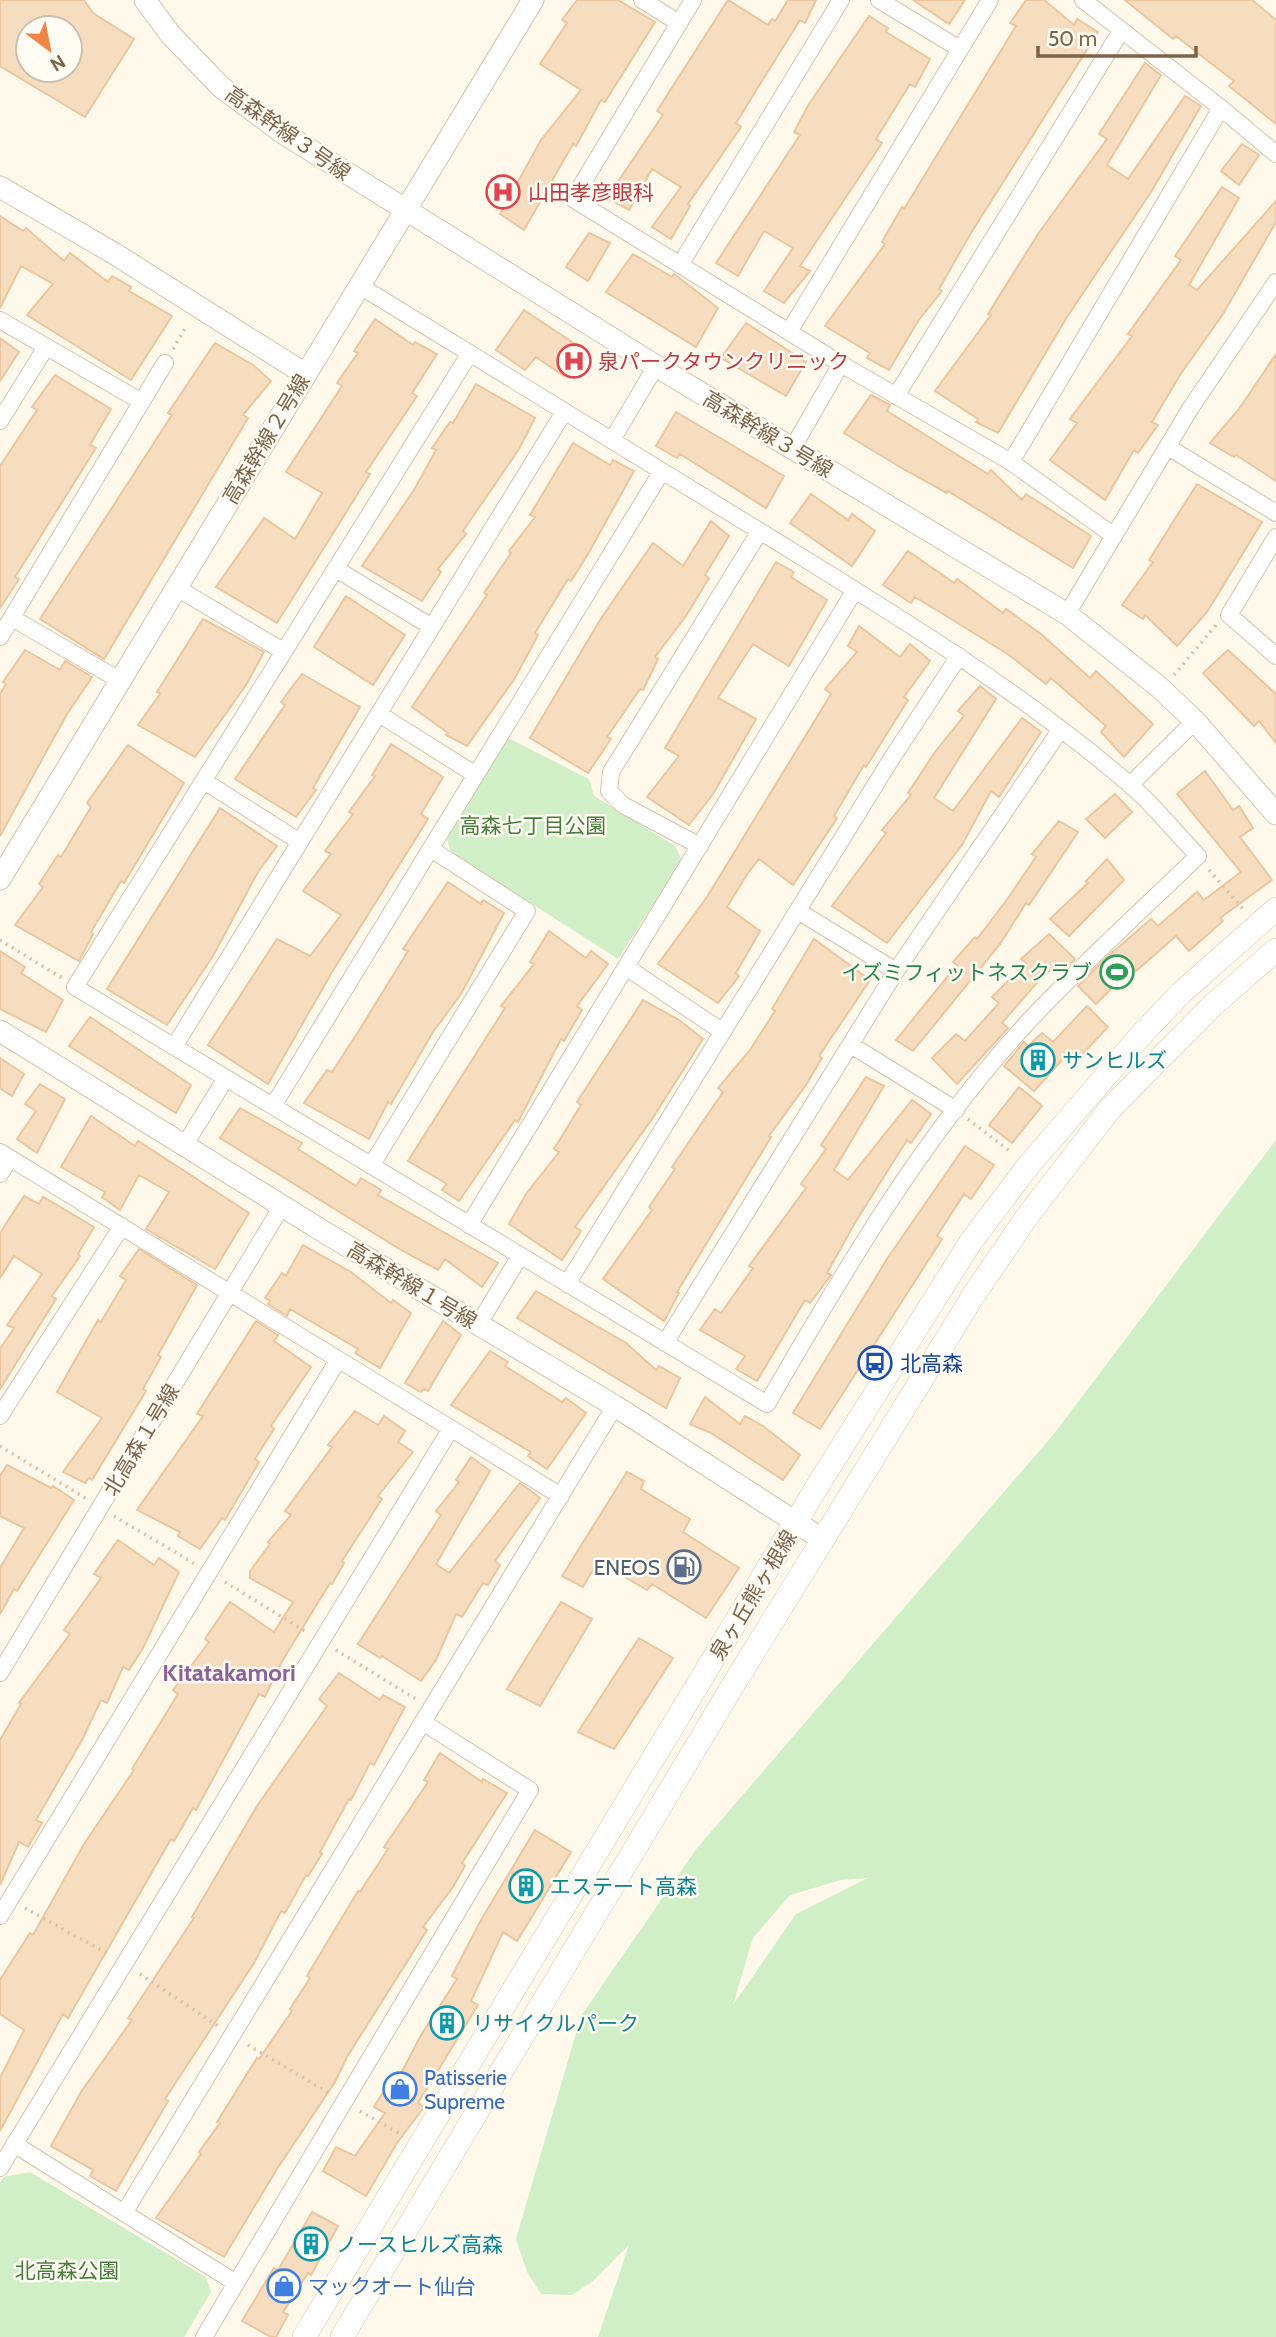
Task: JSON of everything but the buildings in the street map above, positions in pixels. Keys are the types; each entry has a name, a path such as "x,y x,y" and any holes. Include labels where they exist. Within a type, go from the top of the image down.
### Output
{"main road":[{"name":"泉ヶ丘熊ヶ根線","path":"304,2337 928,1306 1028,1166 1096,1084 1181,993 1276,909"},
{"name":"泉ヶ丘熊ヶ根線","path":"342,2337 822,1539 975,1293 1072,1157 1110,1109 1164,1053 1276,950"}],"street":[{"name":"高森幹線３号線","path":"145,0 170,34 221,87 282,133 656,366 1067,614 1159,687 1195,721 1276,814"},
{"name":"高森幹線２号線","path":"0,879 533,0"},
{"path":"642,0 679,23"},
{"path":"693,0 573,199 790,330 841,364 1010,462 1114,536"},
{"path":"680,265 841,0"},
{"path":"879,0 960,49"},
{"path":"790,330 990,0"},
{"path":"1083,0 1276,154"},
{"path":"896,396 1121,31"},
{"path":"1010,462 1221,108"},
{"path":"0,187 305,374"},
{"path":"1067,614 1190,408 1276,282"},
{"path":"360,286 470,353 564,412 663,471 959,656 1061,729 1130,785 1198,856 1027,1024 956,1110 857,1249 767,1405 75,987 470,353"},
{"path":"0,320 142,402"},
{"path":"0,421 46,347"},
{"path":"0,638 165,363"},
{"path":"792,449 841,364"},
{"path":"612,440 656,366"},
{"path":"174,1047 564,412"},
{"path":"1168,447 1276,513"},
{"path":"273,1106 663,471"},
{"path":"700,846 623,805 609,791 611,772 760,531"},
{"path":"1276,537 1229,615 1276,656"},
{"path":"336,569 432,627"},
{"path":"177,588 283,652"},
{"path":"469,1225 855,590"},
{"path":"12,618 121,681"},
{"path":"568,1284 959,656"},
{"path":"379,714 476,775"},
{"path":"1130,785 1195,721"},
{"path":"665,1343 896,971 1061,729"},
{"path":"204,781 300,842"},
{"path":"370,1166 527,911 431,849"},
{"path":"798,911 896,971"},
{"path":"626,967 723,1032"},
{"name":"高森幹線１号線","path":"0,1031 282,1206 615,1406 822,1539"},
{"path":"850,1045 956,1110"},
{"path":"184,1146 226,1078"},
{"path":"0,1174 5,1155 561,1496"},
{"name":"北高森１号線","path":"0,1673 282,1206"},
{"path":"0,1416 122,1226"},
{"path":"478,1325 520,1256"},
{"path":"0,1916 338,1360"},
{"path":"124,2213 615,1406"},
{"path":"0,2168 450,1430"},
{"path":"204,2337 530,1790 424,1723"},
{"path":"15,2144 236,2283"}],"path":[{"path":"165,363 198,307"},
{"path":"1174,674 1217,624 1229,615"},
{"path":"1198,856 1244,911"},
{"path":"0,940 75,987"},
{"path":"956,1110 1014,1154"},
{"path":"10,1900 124,1963 233,2035 410,2139"}],"green space":[{"name":"高森七丁目公園","path":"508,738 589,779 594,796 675,846 682,860 618,959 451,852 446,837"},
{"path":"1276,1140 1276,2337 598,2337 629,2245 593,2281 572,2295 541,2294 527,2272 516,2239 581,2016 697,1848 1053,1435","holes":["868,1878 796,1914 733,2005 753,1938 790,1895 841,1880"]},
{"name":"北高森公園","path":"30,2172 206,2277 211,2292 184,2337 0,2337 0,2183 4,2177"}],"place":[{"name":"山田孝彦眼科","path":"503,192"},
{"name":"泉パークタウンクリニック","path":"574,361"},
{"name":"イズミフィットネスクラブ","path":"1117,972"},
{"name":"サンヒルズ","path":"1038,1060"},
{"name":"北高森","path":"875,1363"},
{"name":"ENEOS","path":"684,1567"},
{"name":"エステート高森","path":"526,1886"},
{"name":"リサイクルパーク","path":"447,2023"},
{"name":"Patisserie Supreme","path":"400,2089"},
{"name":"ノースヒルズ高森","path":"311,2244"},
{"name":"マックオート仙台","path":"284,2286"}],"district":[{"name":"Kitatakamori","path":"229,1672"}]}
